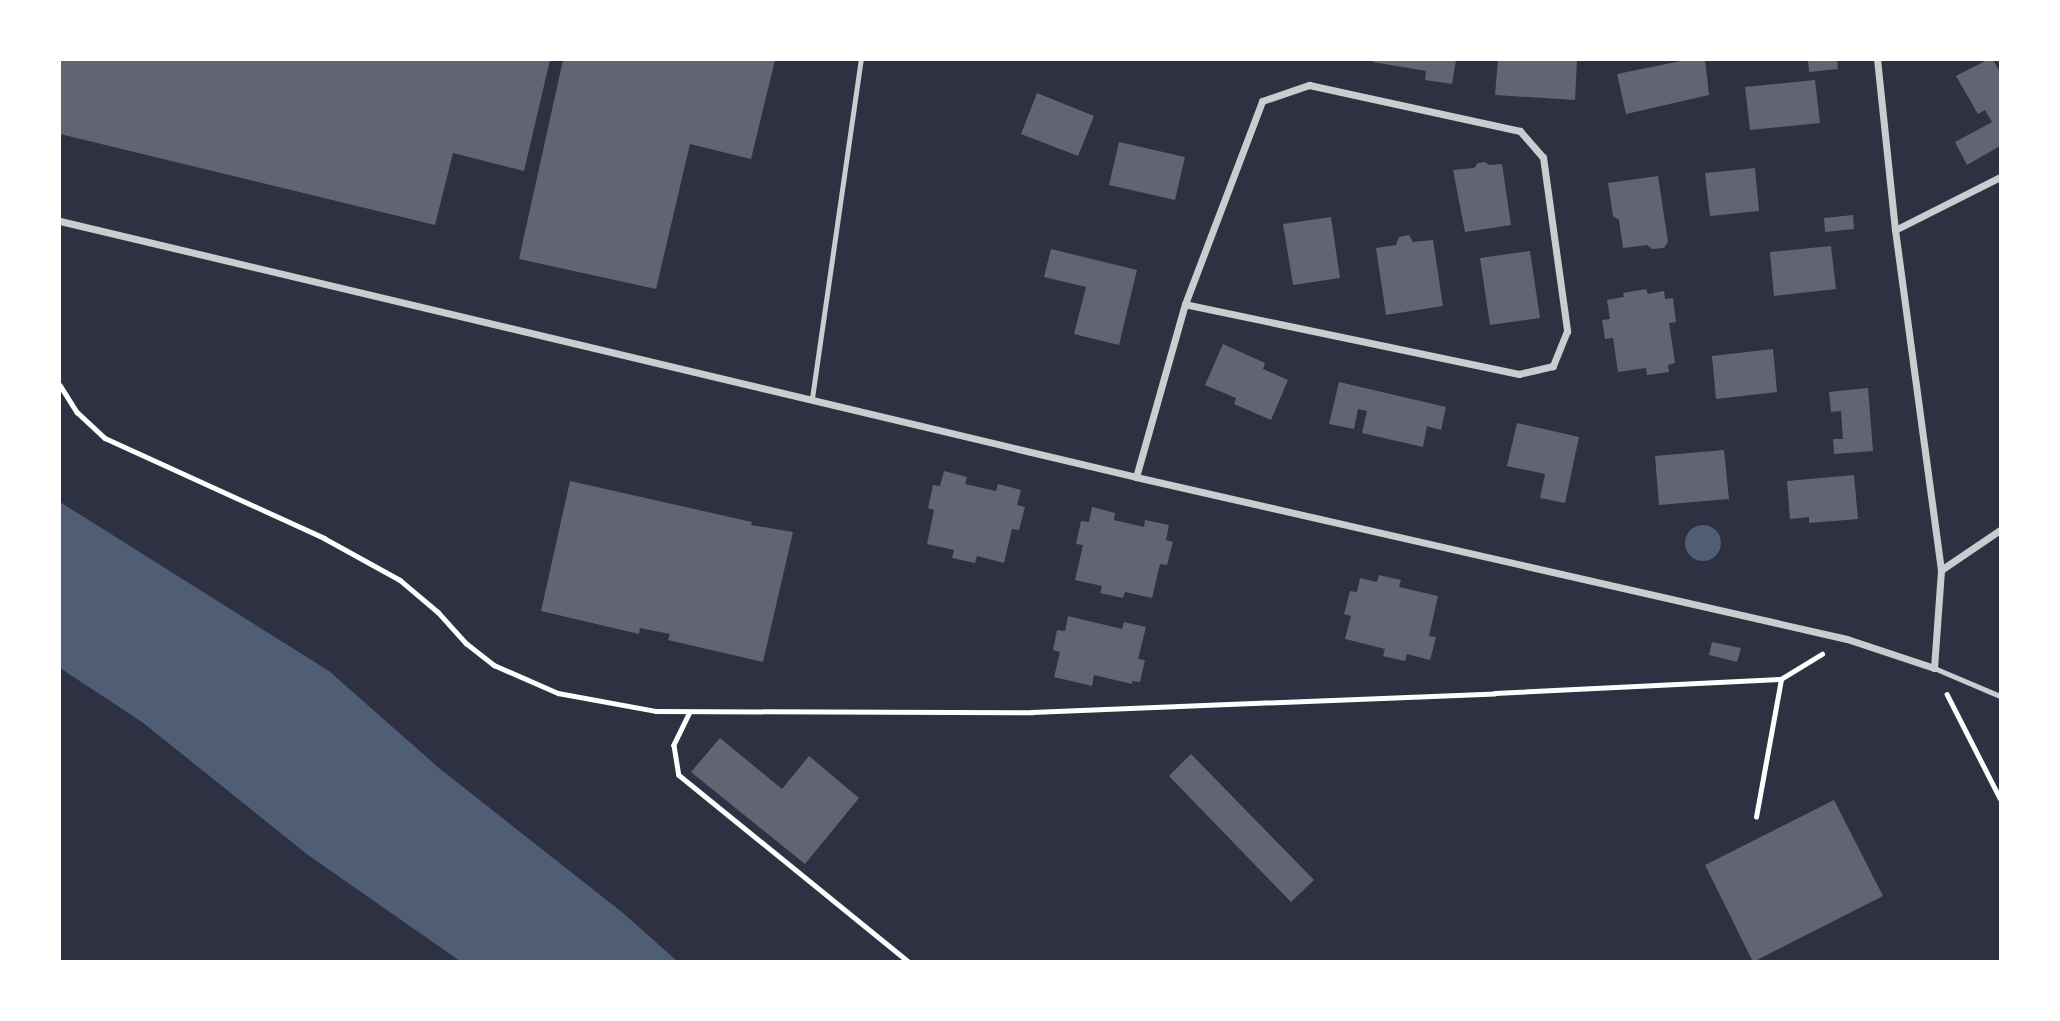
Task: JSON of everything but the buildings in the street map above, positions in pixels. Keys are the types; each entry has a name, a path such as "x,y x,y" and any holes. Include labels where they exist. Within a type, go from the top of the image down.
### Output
{"street":[{"path":"60,221 812,398 1136,478 1847,639 1934,668 1941,570 1895,230 1877,60"},
{"path":"1136,478 1185,304 1262,101 1310,85 1520,131 1543,157 1567,331 1553,366 1519,374 1185,304"},
{"path":"1895,230 2000,177"},
{"path":"1941,570 2000,530"}],"lane":[{"path":"812,398 861,60"},
{"path":"1934,668 2000,696"}],"path":[{"path":"60,385 77,412 105,438 324,538 400,580 438,612 466,643 494,665 558,693 656,711 1032,712 1781,679 1847,639"},
{"path":"1934,668 2000,797"},
{"path":"1756,817 1781,679"},
{"path":"690,712 674,745 679,775 909,961"}],"water":[{"path":"60,502 329,671 439,768 623,913 677,961 460,961 308,855 142,722 60,668"},
{"path":"1703,525 1716,530 1721,543 1716,556 1703,561 1690,556 1685,543 1690,530"}]}
